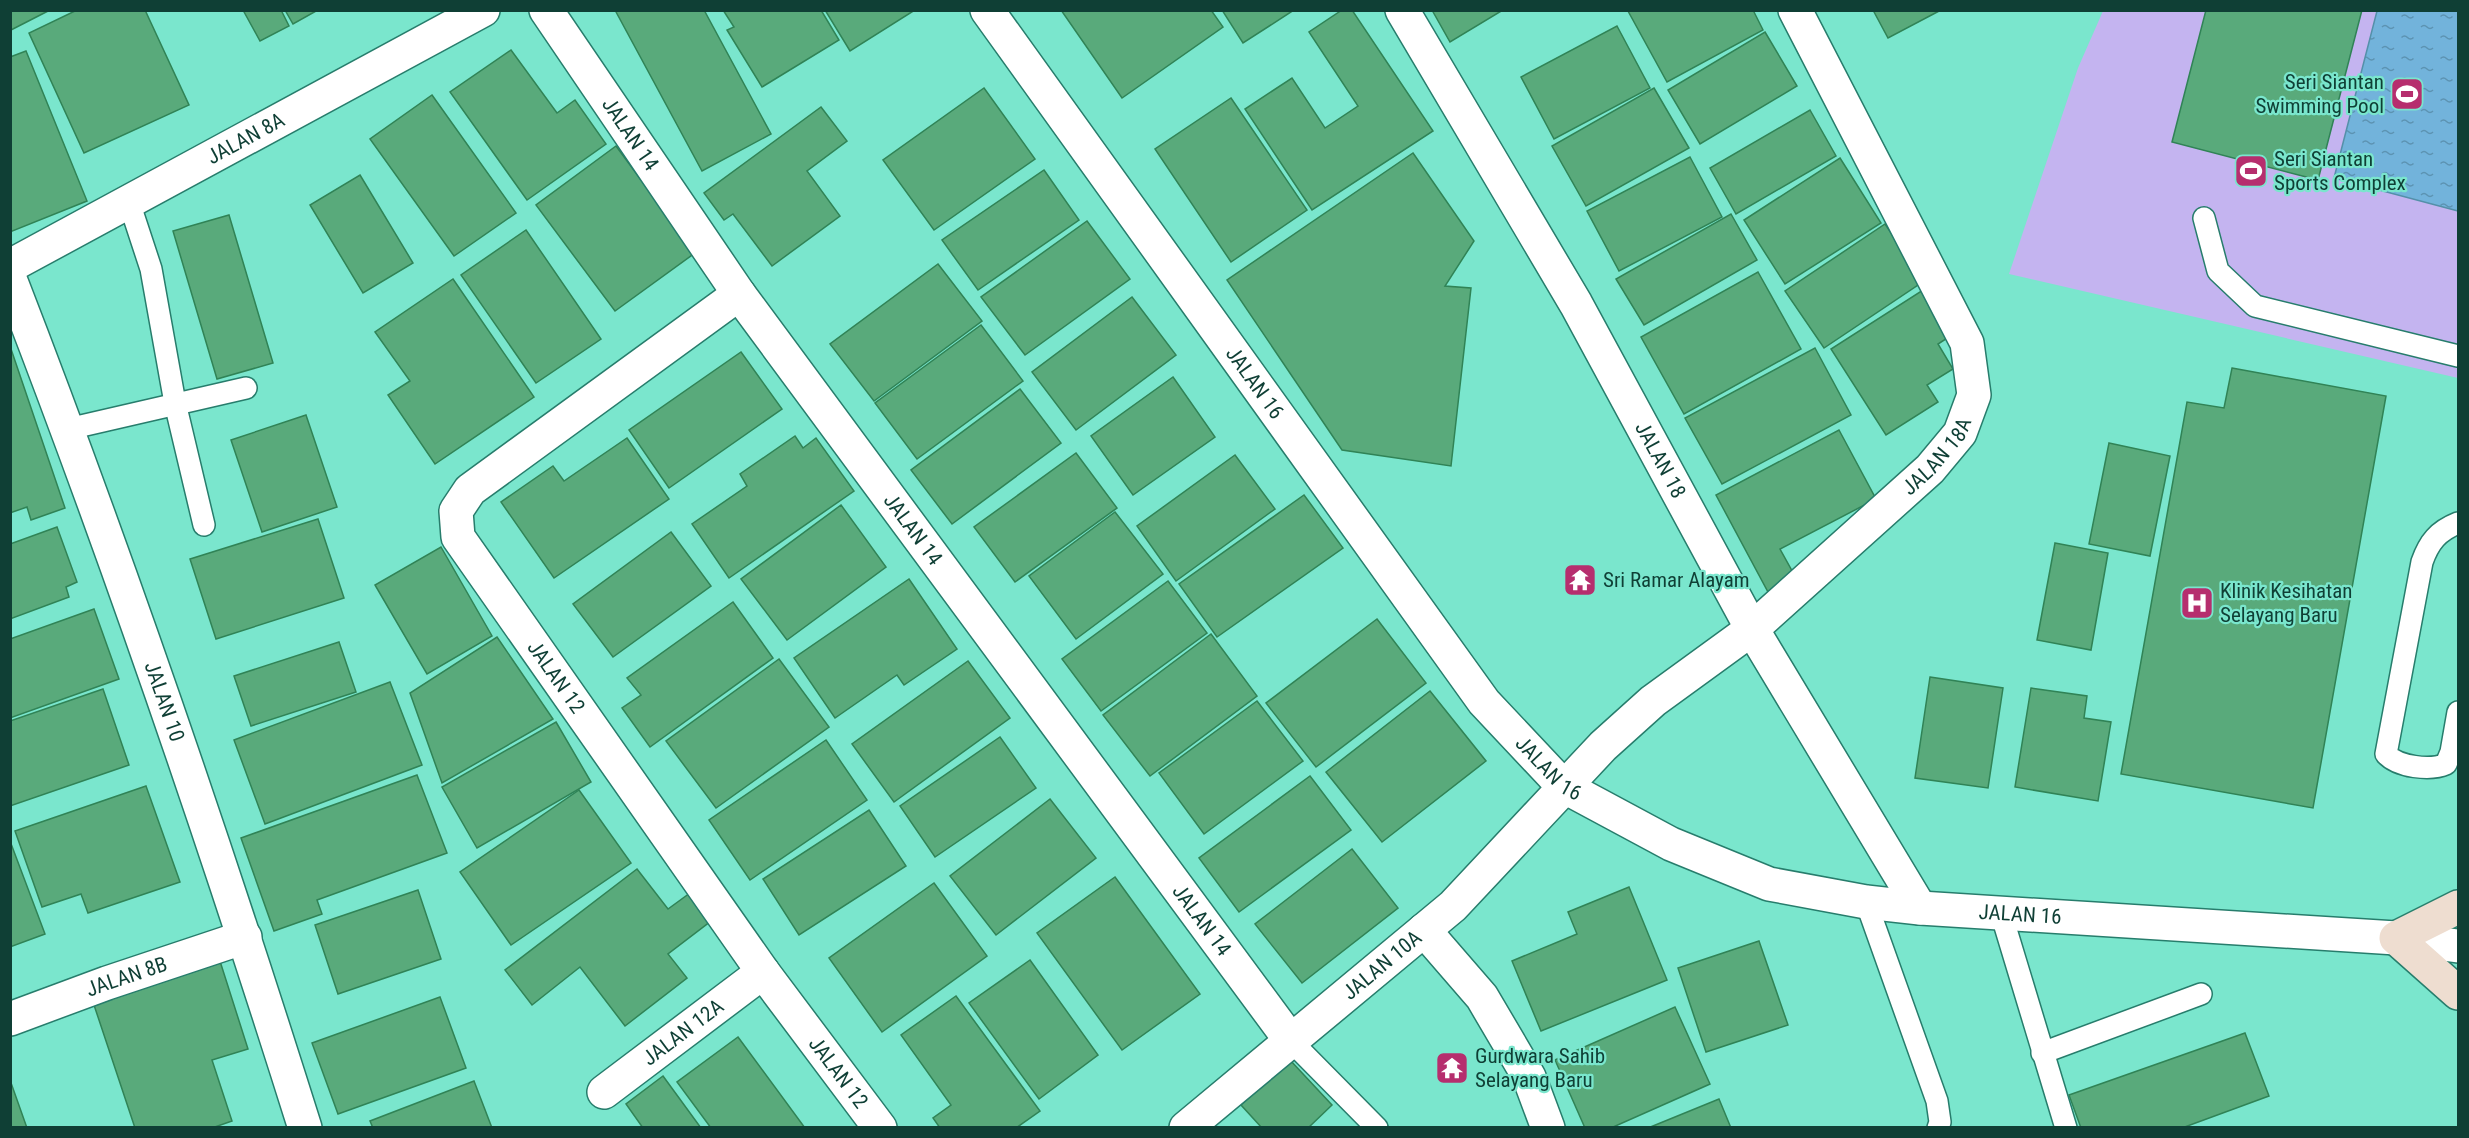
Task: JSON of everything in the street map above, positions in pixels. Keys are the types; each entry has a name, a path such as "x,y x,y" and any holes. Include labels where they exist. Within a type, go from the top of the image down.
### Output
{"main road":[{"path":"2458,908 2396,938 2458,993"}],"street":[{"name":"JALAN 8A","path":"10,266 483,10"},
{"name":"JALAN 14","path":"546,10 739,294 1291,1041"},
{"name":"JALAN 16","path":"987,10 1484,702 1563,786 1671,844 1741,874 1803,892 1920,908 2396,938 2458,946"},
{"name":"JALAN 18","path":"1402,10 1576,304 1752,629 1920,908"},
{"name":"JALAN 18A","path":"1563,786 1653,701 1752,629 1930,469 1960,433 1974,394 1967,343 1795,10"},
{"name":"JALAN 10","path":"10,279 68,429 245,937 305,1128"},
{"name":"JALAN 12","path":"739,294 470,490 456,511 458,537 763,972 880,1128"},
{"name":"JALAN 10A","path":"1186,1128 1453,906 1563,786"},
{"path":"1424,930 1482,997 1529,1077 1548,1128"},
{"name":"JALAN 8B","path":"10,1019 107,983 245,937"},
{"name":"JALAN 12A","path":"604,1092 763,972"}],"lane":[{"path":"129,201 151,269 175,403 204,525"},
{"path":"2204,218 2218,271 2255,306 2458,356"},
{"path":"68,429 246,388"},
{"path":"2458,523 2446,528 2429,543 2422,562 2386,754 2393,762 2436,768 2446,764 2451,752 2458,712"},
{"path":"1866,902 1937,1101 1940,1122 1938,1128"},
{"path":"2001,913 2066,1128"},
{"path":"2042,1053 2201,994"},
{"path":"1291,1041 1377,1128"}],"shaded area":[{"name":"Seri Siantan Sports Complex","path":"2103,11 2458,11 2458,378 2009,274 2078,68"}],"water":[{"name":"Seri Siantan Swimming Pool","path":"2377,11 2458,11 2458,211 2334,178"}],"building":[{"path":"10,10 50,10 11,30"},
{"path":"77,10 145,10 189,105 84,153 29,33"},
{"path":"243,10 281,10 289,26 260,41"},
{"path":"285,10 318,10 293,24"},
{"path":"615,10 704,10 771,134 702,171"},
{"path":"723,10 821,10 839,40 762,87 727,30 734,27"},
{"path":"825,10 915,10 850,51"},
{"path":"1061,10 1211,10 1223,27 1122,98"},
{"path":"1222,10 1294,10 1243,43"},
{"path":"1342,10 1352,10 1433,131 1312,210 1245,109 1292,78 1325,128 1358,106 1309,32"},
{"path":"1432,10 1503,10 1450,42"},
{"path":"1753,10 1763,30 1667,82 1628,11"},
{"path":"1873,10 1941,10 1888,38"},
{"path":"2206,10 2362,10 2318,180 2172,142"},
{"path":"1617,26 1650,88 1554,139 1521,77"},
{"path":"1765,32 1797,86 1700,144 1668,90"},
{"path":"511,50 557,113 575,100 606,144 527,200 450,92"},
{"path":"26,51 87,201 10,232 10,57"},
{"path":"984,88 1035,159 934,230 883,160"},
{"path":"1654,88 1689,148 1586,206 1552,146"},
{"path":"432,95 516,213 454,256 370,139"},
{"path":"1231,98 1307,210 1231,262 1155,149"},
{"path":"821,107 847,141 807,171 840,216 772,266 733,214 724,220 704,193"},
{"path":"1810,110 1836,156 1736,214 1710,168"},
{"path":"616,146 695,253 615,311 536,205"},
{"path":"1413,153 1474,241 1445,286 1471,288 1451,466 1342,450 1227,280"},
{"path":"1690,157 1722,217 1619,271 1587,211"},
{"path":"1840,158 1881,223 1785,284 1744,220"},
{"path":"1044,170 1079,220 978,290 942,240"},
{"path":"360,175 413,263 363,293 310,205"},
{"path":"1731,214 1757,260 1644,325 1616,279"},
{"path":"229,215 273,363 217,379 173,231"},
{"path":"1087,221 1130,279 1025,355 981,297"},
{"path":"1885,224 1924,281 1824,348 1785,291"},
{"path":"526,230 601,339 536,383 461,275"},
{"path":"938,264 982,321 874,401 830,344"},
{"path":"1758,272 1801,349 1684,414 1641,337"},
{"path":"453,279 534,397 435,464 388,395 410,381 375,332"},
{"path":"1923,290 1952,335 1938,344 1953,369 1927,385 1938,402 1886,435 1831,349"},
{"path":"1132,297 1176,355 1076,430 1032,372"},
{"path":"981,325 1023,381 917,459 875,403"},
{"path":"10,346 65,508 31,520 27,507 10,513"},
{"path":"1815,348 1851,415 1722,484 1685,418"},
{"path":"741,352 782,409 669,488 629,430"},
{"path":"2232,368 2386,396 2313,808 2121,774 2187,402 2224,408"},
{"path":"1173,377 1215,437 1133,495 1091,436"},
{"path":"1020,389 1061,443 952,524 911,470"},
{"path":"306,415 337,507 262,532 231,440"},
{"path":"1839,430 1876,499 1780,549 1796,578 1768,592 1716,495"},
{"path":"795,436 803,448 816,438 854,491 729,578 692,524 747,486 740,474"},
{"path":"627,438 669,499 554,578 501,502 553,466 564,481"},
{"path":"2109,443 2170,456 2150,556 2089,544"},
{"path":"1076,453 1117,508 1015,582 974,527"},
{"path":"1235,455 1275,509 1176,581 1137,526"},
{"path":"1304,495 1343,548 1217,637 1179,584"},
{"path":"841,505 886,567 787,640 741,579"},
{"path":"1115,512 1163,574 1076,639 1029,576"},
{"path":"318,519 344,598 216,639 190,559"},
{"path":"57,527 77,582 66,587 69,597 10,619 10,544"},
{"path":"671,532 711,586 613,657 573,604"},
{"path":"2055,543 2108,553 2091,650 2037,640"},
{"path":"441,547 492,636 427,674 375,585"},
{"path":"909,579 957,649 904,685 897,675 835,718 794,658"},
{"path":"1168,581 1207,633 1101,711 1062,659"},
{"path":"733,602 773,658 650,747 622,708 641,695 627,678"},
{"path":"94,609 119,679 10,718 10,639"},
{"path":"1377,619 1426,683 1316,767 1266,703"},
{"path":"1211,634 1257,696 1150,776 1103,715"},
{"path":"497,637 553,719 442,783 410,693"},
{"path":"339,642 356,692 251,726 234,676"},
{"path":"779,659 829,727 716,808 666,741"},
{"path":"968,661 1010,718 894,802 852,744"},
{"path":"1930,677 2003,688 1988,788 1915,778"},
{"path":"390,682 422,765 265,824 234,740"},
{"path":"2031,688 2087,696 2084,718 2111,722 2098,801 2015,787"},
{"path":"103,689 129,765 10,806 10,721"},
{"path":"1430,691 1486,761 1382,842 1326,772"},
{"path":"1257,701 1303,761 1204,834 1159,773"},
{"path":"556,722 591,782 477,848 442,787"},
{"path":"1000,737 1036,788 935,857 900,806"},
{"path":"826,740 867,800 750,880 709,820"},
{"path":"417,775 447,853 317,900 322,914 274,931 241,838"},
{"path":"1310,776 1351,830 1239,912 1199,858"},
{"path":"146,786 180,882 88,913 81,894 42,907 15,831"},
{"path":"579,790 631,863 511,945 460,872"},
{"path":"1050,799 1096,858 996,935 950,876"},
{"path":"869,810 906,866 799,935 763,879"},
{"path":"10,841 45,934 10,947"},
{"path":"1352,849 1398,908 1302,983 1255,924"},
{"path":"637,869 668,909 690,893 711,921 668,954 687,978 625,1026 580,967 532,1005 505,970"},
{"path":"1115,877 1200,994 1122,1050 1037,933"},
{"path":"934,883 987,956 882,1032 829,958"},
{"path":"1629,887 1667,980 1541,1031 1512,961 1577,934 1568,912"},
{"path":"418,890 441,959 338,994 315,925"},
{"path":"1759,941 1788,1025 1706,1052 1678,968"},
{"path":"219,958 248,1049 212,1060 232,1121 212,1128 135,1128 92,999"},
{"path":"1030,960 1098,1055 1039,1099 969,1003"},
{"path":"956,996 1040,1111 1016,1128 940,1128 933,1118 951,1105 901,1035"},
{"path":"440,997 466,1068 338,1114 312,1043"},
{"path":"1675,1007 1710,1084 1611,1128 1585,1128 1555,1060"},
{"path":"2245,1033 2269,1096 2182,1128 2081,1128 2069,1095"},
{"path":"738,1037 805,1128 711,1128 677,1082"},
{"path":"1290,1060 1332,1105 1308,1128 1262,1128 1241,1105"},
{"path":"663,1076 701,1128 643,1128 626,1104"},
{"path":"10,1080 27,1128 10,1128"},
{"path":"474,1081 492,1128 373,1128 370,1121"},
{"path":"1719,1099 1731,1128 1648,1128"}],"place":[{"name":"Seri Siantan Swimming Pool","path":"2407,94"},
{"name":"Seri Siantan Sports Complex","path":"2251,171"},
{"name":"Sri Ramar Alayam","path":"1580,580"},
{"name":"Klinik Kesihatan Selayang Baru","path":"2197,603"},
{"name":"Gurdwara Sahib Selayang Baru","path":"1452,1068"}]}
